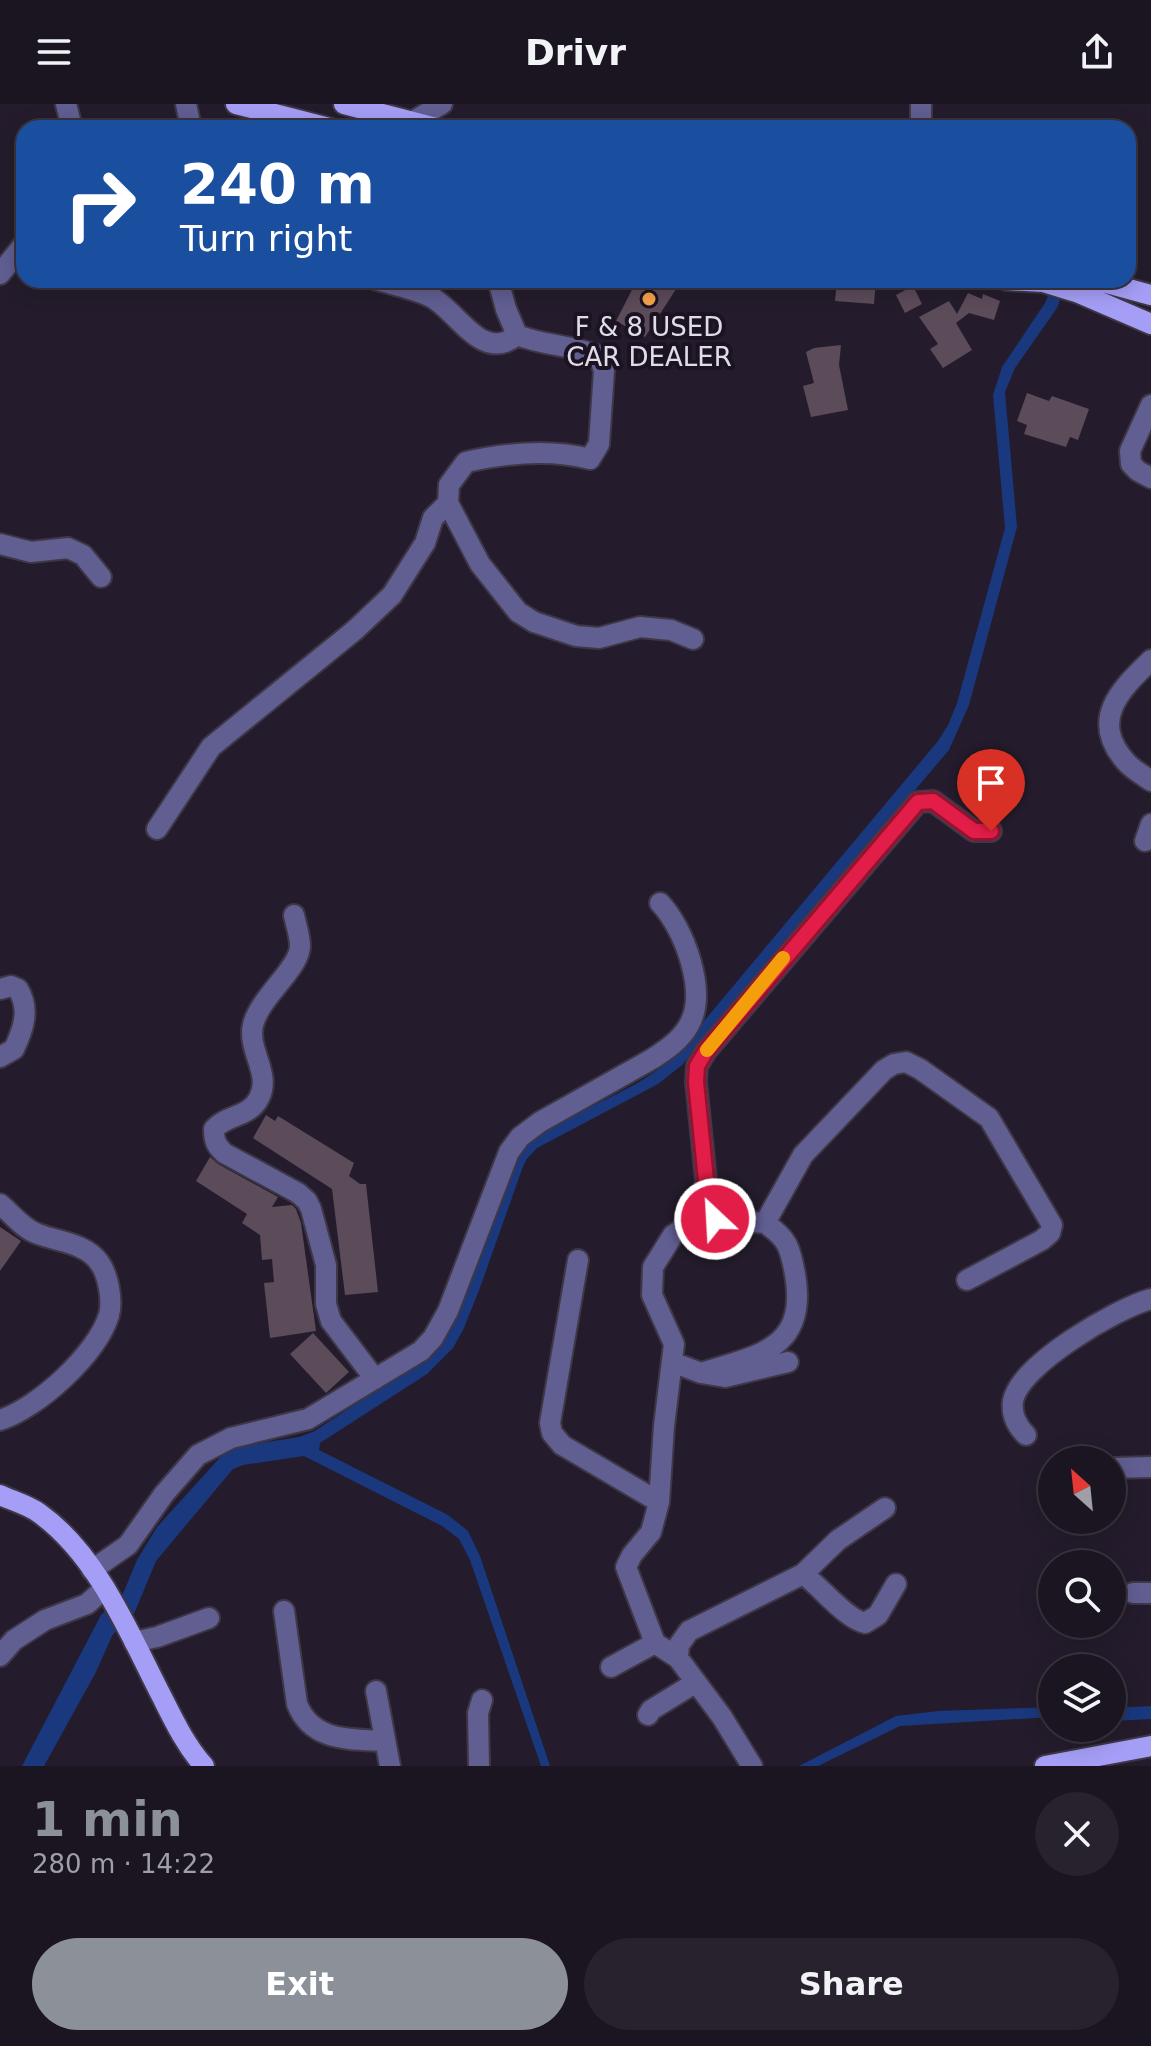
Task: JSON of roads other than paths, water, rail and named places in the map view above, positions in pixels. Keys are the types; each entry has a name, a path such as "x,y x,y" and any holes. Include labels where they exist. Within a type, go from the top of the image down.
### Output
{"main road":[{"path":"236,104 298,120"},
{"path":"344,104 404,120"},
{"path":"1063,288 1151,324"},
{"path":"1125,288 1151,295"},
{"path":"0,1495 38,1512 64,1535 92,1570 130,1634 169,1712 204,1766"},
{"path":"1045,1766 1151,1746"}],"street":[{"path":"415,120 442,104"},
{"path":"0,274 16,254"},
{"path":"402,288 430,297 444,306 476,337 499,345 506,344 517,335"},
{"path":"500,288 517,335 599,356 604,371 599,444 590,459 573,454 503,454 466,462 449,485 448,503 480,564 518,612 534,622 576,636 599,638 640,627 671,630 693,639"},
{"path":"1151,405 1130,451 1131,464 1151,478"},
{"path":"157,829 211,747 355,630 392,595 425,543 433,518 448,503"},
{"path":"0,544 31,552 68,548 83,555 101,577"},
{"path":"1151,660 1117,697 1108,717 1114,744 1126,763 1151,781"},
{"path":"700,1221 706,1180 696,1082 697,1066 706,1051 918,802 933,801 974,831 991,831"},
{"path":"92,1570 128,1545 164,1494 198,1455 231,1438 295,1425 308,1419 405,1362 433,1338 448,1311 509,1152 520,1137 540,1122 669,1048 689,1026 694,1012 691,962 676,923 660,903"},
{"path":"294,915 300,947 297,959 257,1012 252,1028 262,1071 260,1097 245,1112 218,1124 214,1129 214,1138 224,1153 298,1193 307,1201 326,1265 326,1304 331,1321 375,1379"},
{"path":"0,989 11,986 18,989 24,999 26,1016 14,1049 0,1057"},
{"path":"765,1223 803,1155 870,1083 894,1064 906,1062 989,1118 1052,1225 1050,1233 967,1280"},
{"path":"0,1204 26,1228 79,1246 98,1259 106,1273 110,1300 110,1313 100,1335 82,1358 31,1404 0,1420"},
{"path":"701,1373 759,1355 784,1339 796,1317 797,1288 790,1247 780,1233 765,1223 739,1219 691,1223 673,1235 653,1267 652,1295 674,1344 659,1502 651,1532 626,1567 655,1643 678,1658 722,1717 752,1766"},
{"path":"578,1260 550,1423 552,1433 562,1445 659,1502"},
{"path":"1026,1435 1018,1427 1012,1411 1013,1398 1025,1377 1093,1326 1133,1304 1151,1299"},
{"path":"672,1362 701,1373 725,1377 788,1362"},
{"path":"1126,1468 1151,1467"},
{"path":"678,1658 679,1645 689,1631 803,1574 838,1540 885,1508"},
{"path":"803,1574 850,1617 865,1623 878,1615 896,1584"},
{"path":"0,1656 14,1640 35,1626 108,1594"},
{"path":"284,1611 297,1704 302,1717 321,1733 344,1739 384,1741"},
{"path":"130,1634 157,1637 209,1618"},
{"path":"611,1667 655,1643"},
{"path":"648,1715 651,1710 695,1683"},
{"path":"376,1691 390,1766"},
{"path":"479,1766 478,1713 482,1700"}],"water":[{"path":"1051,288 1065,288 1057,308 1015,368 1005,392 1017,527 969,705 949,750 682,1065 658,1084 537,1148 526,1160 481,1285 453,1348 427,1374 320,1443 319,1450 448,1515 468,1531 480,1556 550,1766 541,1766 470,1560 459,1539 442,1526 304,1456 233,1469 156,1561 134,1614 129,1614 112,1636 95,1674 44,1766 22,1766 101,1615 122,1596 137,1560 157,1527 225,1452 235,1447 313,1432 434,1353 443,1341 521,1147 558,1123 637,1083 673,1058 938,741 957,703 1005,528 993,395 1002,367 1045,303"},
{"path":"1151,1706 1151,1719 1126,1720 1126,1707"},
{"path":"1038,1707 1038,1718 900,1726 818,1766 799,1766 896,1716 938,1711"}],"place":[{"name":"F & 8 USED CAR DEALER","path":"649,299"}]}
